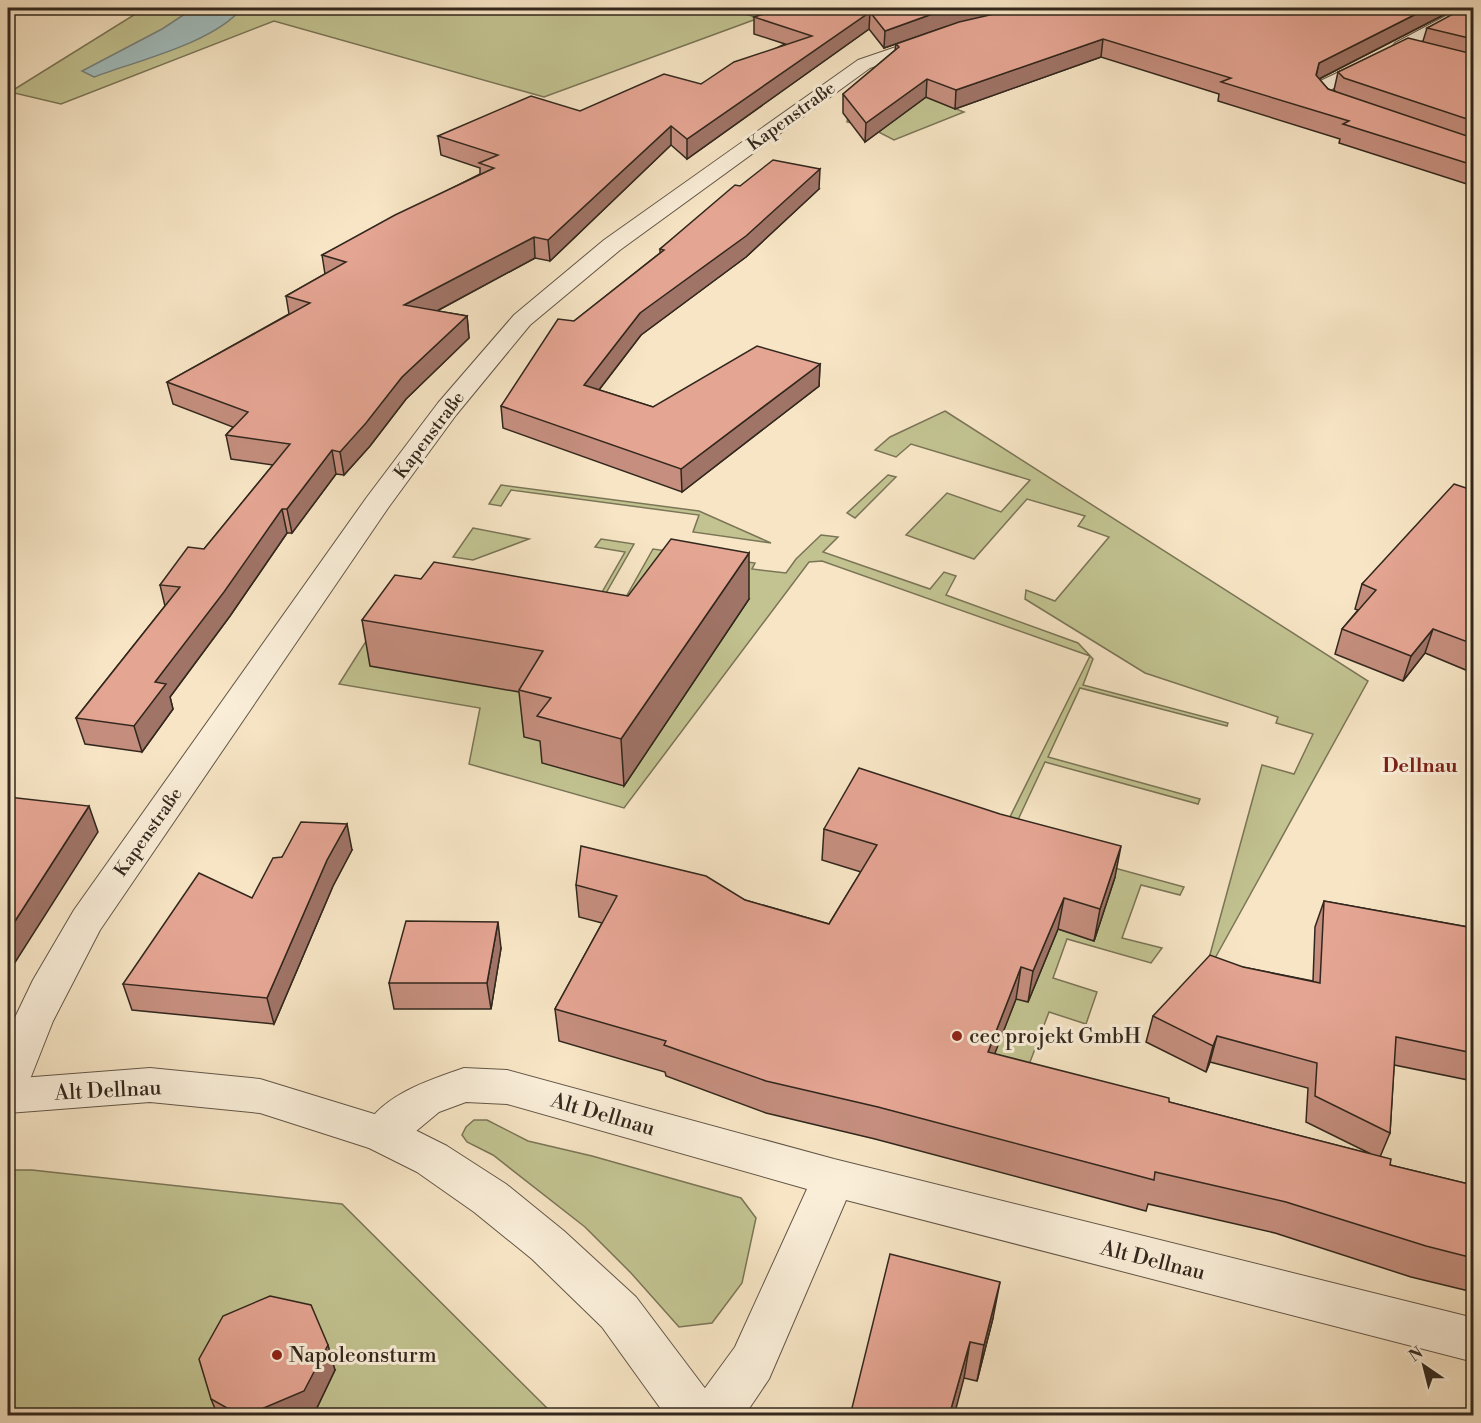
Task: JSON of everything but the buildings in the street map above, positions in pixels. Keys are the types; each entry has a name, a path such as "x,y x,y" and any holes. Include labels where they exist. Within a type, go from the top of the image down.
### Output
{"street":[{"path":"1375,117 1332,102 1323,94 1323,87 1472,8"},
{"name":"Kapenstraße","path":"8,1085 23,1041 54,976 87,920 377,503 447,409 522,320 612,245 864,64 961,30"},
{"path":"1401,47 1473,67"},
{"name":"Alt Dellnau","path":"382,1134 424,1100 464,1084 507,1087 834,1178 1473,1340"},
{"name":"Alt Dellnau","path":"8,1096 150,1085 260,1096 382,1134 432,1159 490,1198 548,1245 619,1312 696,1416"},
{"path":"714,1416 752,1363 834,1178"}],"green space":[{"path":"145,8 724,8 759,18 544,97 274,21 61,104 10,92"},
{"path":"917,94 964,112 894,140 867,126 847,122 848,117"},
{"path":"945,411 1368,681 1203,980 1262,765 1294,774 1313,734 1276,723 1278,717 1145,673 1025,599 1026,590 1055,601 1109,537 1078,526 1085,516 1027,499 974,559 906,535 947,493 1001,512 1030,480 911,444 896,457 875,450 890,437"},
{"path":"888,475 896,477 855,518 847,513"},
{"path":"501,485 699,511 771,543 693,532 699,515 511,490 501,506 489,504"},
{"path":"473,528 529,539 473,560 453,557"},
{"path":"821,535 838,537 823,552 930,589 944,572 956,576 946,595 1078,643 1093,659 1083,685 1228,723 1227,726 1080,688 1048,757 1200,799 1198,804 1045,762 1009,839 1184,887 1180,895 1141,885 1122,938 1162,948 1151,963 1067,939 1053,978 1097,992 1086,1024 1049,1012 1027,1070 983,1084 1043,924 1094,941 1114,878 996,845 1090,656 822,561 809,562 624,808 469,764 480,708 339,684 401,586 595,652 653,549 755,563 752,569 786,573 796,559"},
{"path":"601,539 634,544 598,607 597,601 625,552 595,547"},
{"path":"474,1120 487,1120 528,1141 592,1156 741,1198 756,1218 742,1283 712,1323 679,1327 631,1273 585,1227 493,1155 467,1142 462,1135 466,1127"},
{"path":"8,1170 32,1170 342,1204 554,1415 8,1415"}],"water":[{"path":"194,8 242,8 213,31 173,50 94,77 82,71 162,29"}],"place":[{"name":"cec projekt GmbH","path":"957,1036"},
{"name":"Napoleonsturm","path":"277,1355"}],"district":[{"name":"Dellnau","path":"1420,765"}]}
